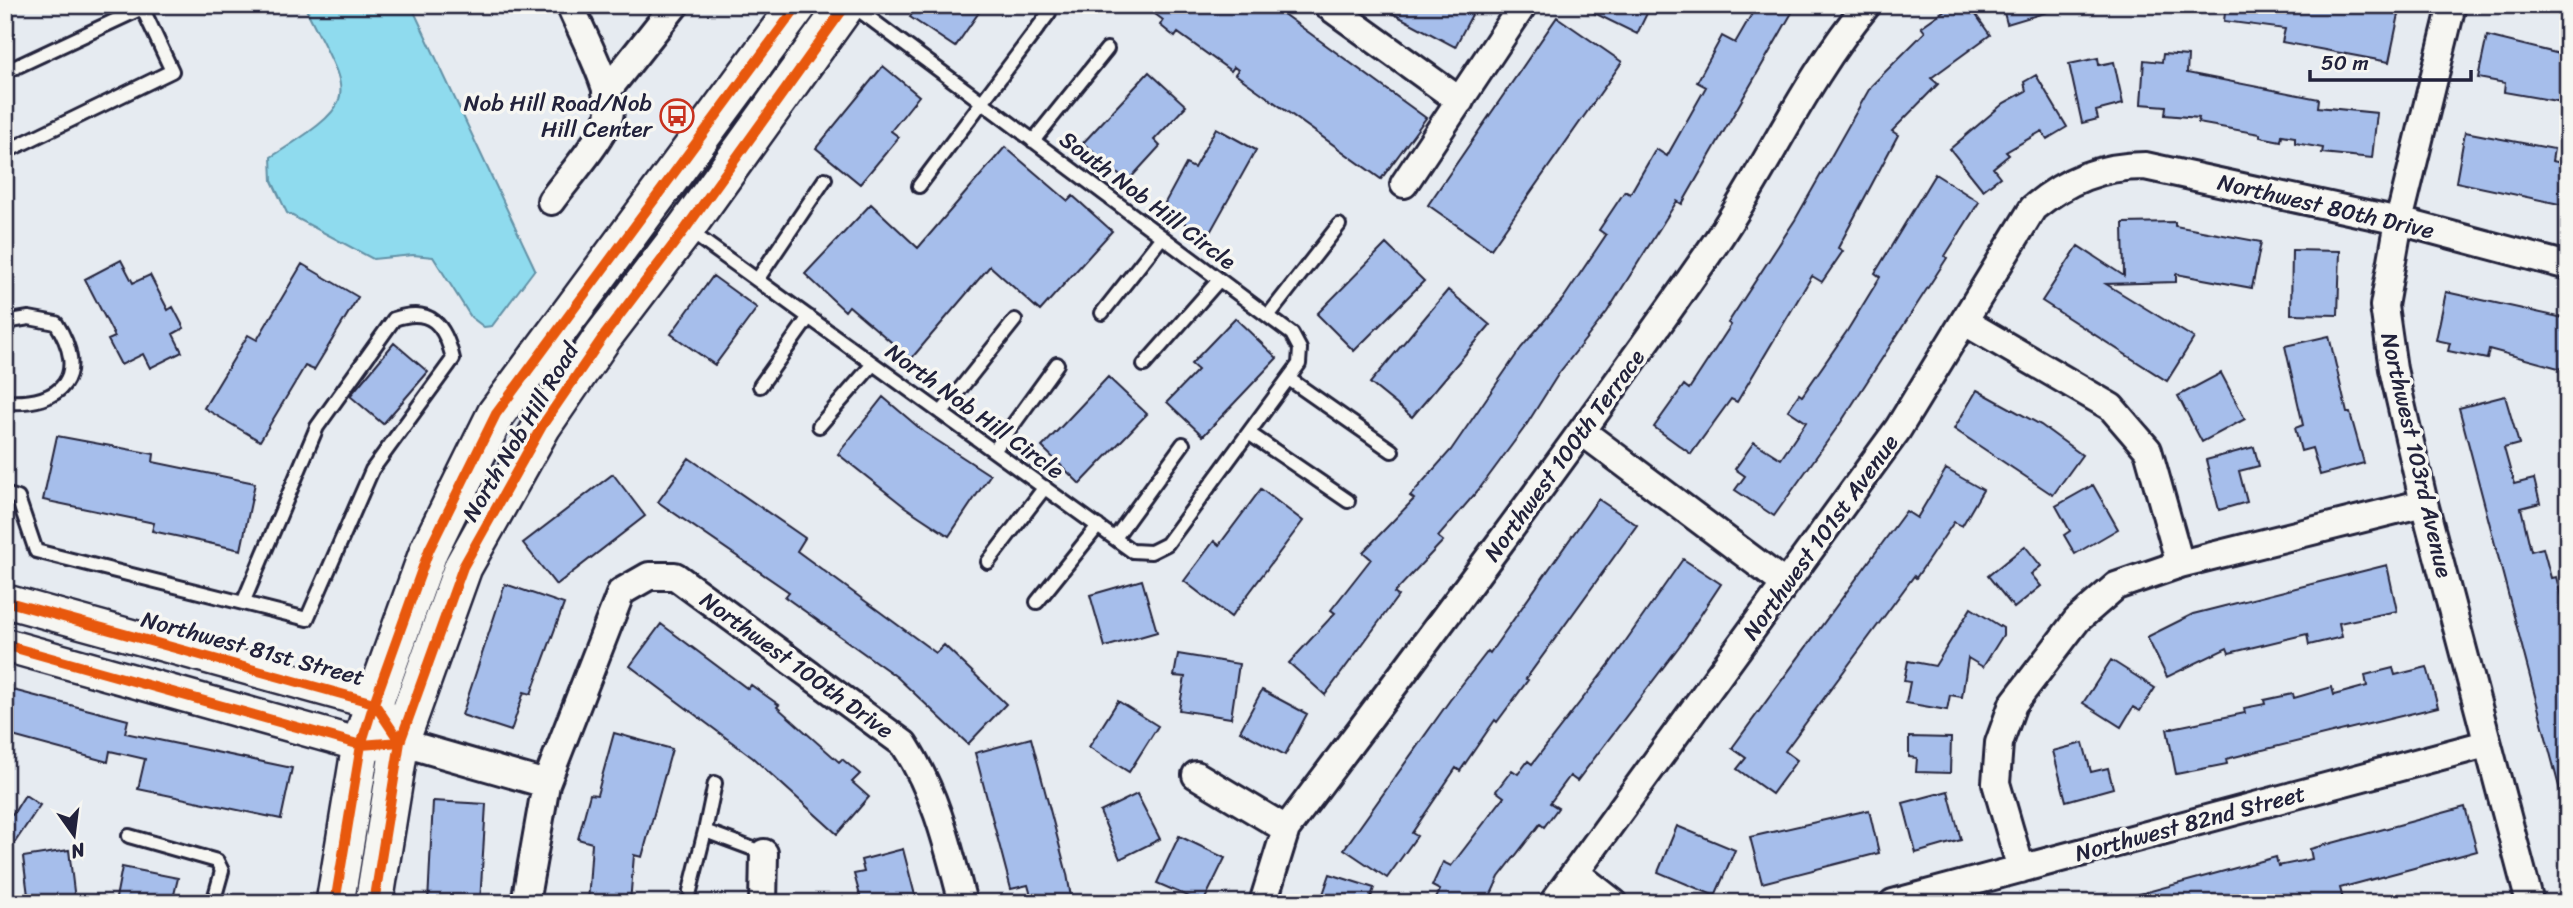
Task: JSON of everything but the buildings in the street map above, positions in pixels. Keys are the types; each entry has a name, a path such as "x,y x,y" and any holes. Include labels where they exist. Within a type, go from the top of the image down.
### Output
{"main road":[{"name":"North Nob Hill Road","path":"335,903 362,745 374,703 429,550 496,414 798,5"},
{"name":"North Nob Hill Road","path":"374,903 400,742 470,555 542,426 603,337 849,5"}],"street":[{"path":"551,201 604,127 610,112 606,92 570,5"},
{"path":"606,92 675,5"},
{"path":"1327,5 1460,101"},
{"path":"1404,184 1523,5"},
{"name":"Northwest 100th Terrace","path":"1263,903 1286,829 1584,433 1745,202 1835,43 1867,5"},
{"name":"Northwest 103rd Avenue","path":"2452,5 2399,221 2384,306 2393,369 2424,503 2529,903"},
{"name":"Northwest 80th Drive","path":"2083,176 2115,166 2145,166 2399,221 2568,266"},
{"name":"Northwest 101st Avenue","path":"1553,903 1898,429 2033,208 2055,190 2083,176"},
{"path":"1965,322 2111,407 2148,450 2180,564"},
{"path":"1584,433 1785,584"},
{"path":"2021,869 1996,783 1999,743 2013,704 2077,620 2116,586 2180,564 2424,503"},
{"name":"Northwest 100th Drive","path":"546,784 621,592 649,576 675,576 904,744 924,774 938,808 963,903"},
{"name":"Northwest 81st Street","path":"5,601 374,703 400,742"},
{"path":"5,645 362,745 400,742 546,784 525,903"},
{"name":"Northwest 82nd Street","path":"1893,903 2486,744"},
{"path":"1196,775 1286,829"},
{"path":"763,903 764,853"},
{"path":"1576,873 1614,903"}],"lane":[{"name":"South Nob Hill Circle","path":"849,5 1292,334 1300,349 1299,364 1226,468"},
{"path":"5,72 142,7 172,71 5,152"},
{"path":"919,186 1049,13"},
{"path":"1033,141 1107,49"},
{"path":"757,280 825,179"},
{"path":"1268,316 1339,225"},
{"name":"North Nob Hill Circle","path":"685,229 1132,551 1151,552 1167,544 1226,468"},
{"path":"1102,313 1162,237"},
{"path":"1144,365 1219,280"},
{"path":"5,494 18,498 36,551 307,620 372,470 453,359 447,336 430,317 412,313 394,319 317,427 243,603"},
{"path":"760,386 809,317"},
{"path":"5,322 29,318 56,323 68,342 72,364 66,381 42,401 5,402"},
{"path":"941,412 1015,320"},
{"path":"819,426 873,364"},
{"path":"994,451 1057,364"},
{"path":"1289,379 1392,452"},
{"path":"1250,434 1348,501"},
{"path":"1115,538 1183,444"},
{"path":"988,562 1045,487"},
{"path":"1037,602 1098,526"},
{"path":"690,891 715,783"},
{"path":"705,831 764,853"},
{"path":"129,836 217,861 222,871 213,903"}],"water":[{"path":"304,5 411,5 535,269 492,326 484,327 471,317 433,257 413,255 373,259 287,213 272,181 271,157 323,121 335,107 340,94 339,79 332,60"}],"cycle path":[{"path":"335,903 361,745 374,703 429,550 496,414 798,5"},
{"path":"374,903 400,742 463,567 542,426 603,337 686,228 846,5"},
{"path":"5,601 374,703 400,742"},
{"path":"5,645 361,745 400,742"}],"place":[{"name":"Nob Hill Road/Nob Hill Center","path":"677,116"}]}
